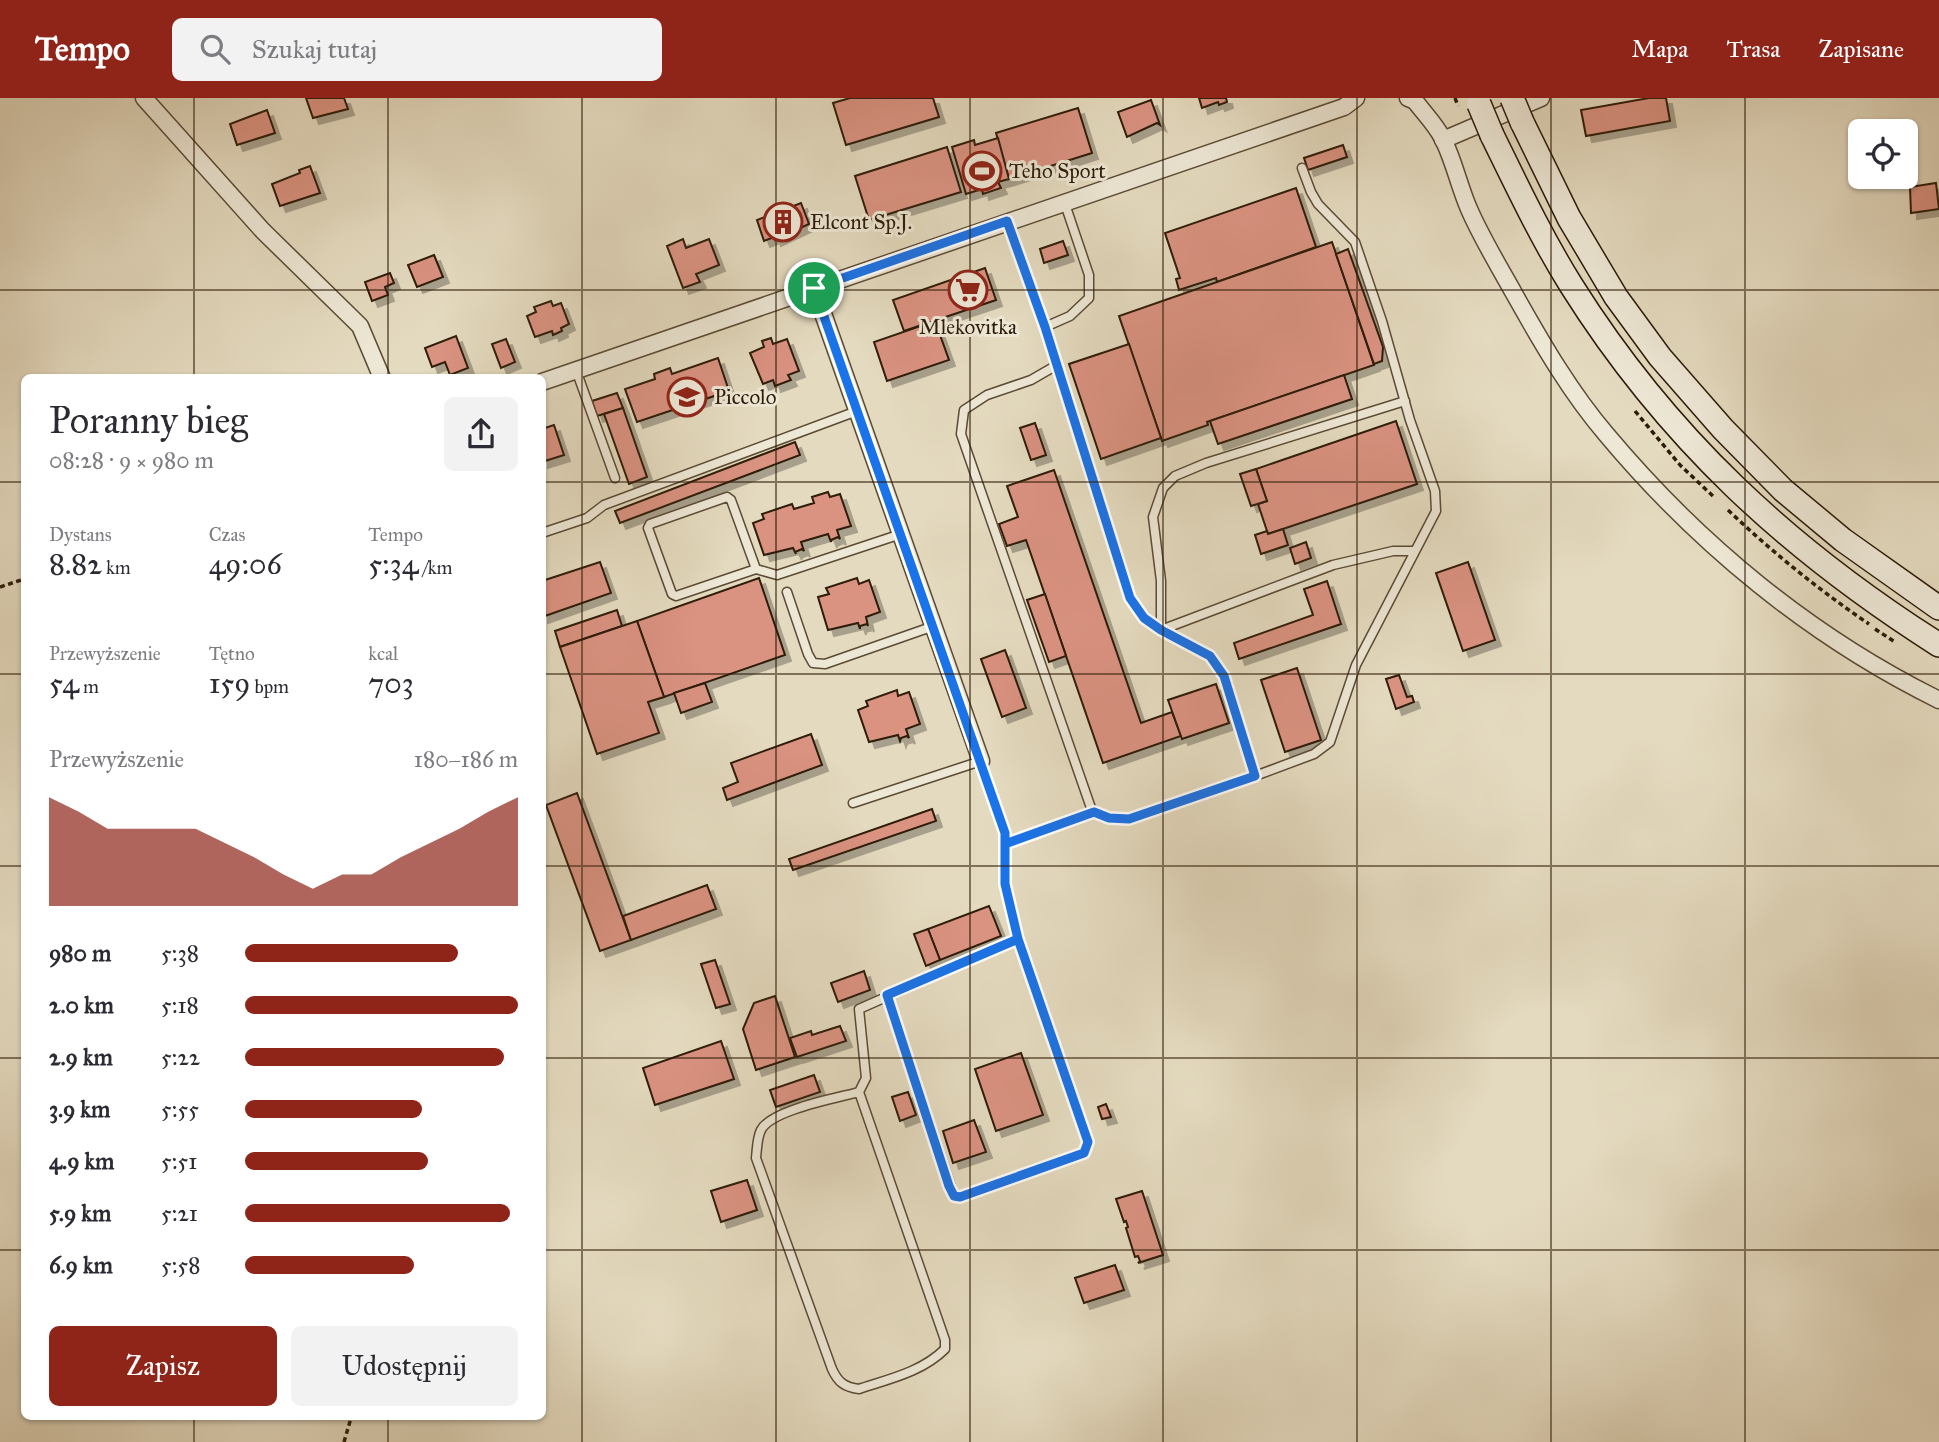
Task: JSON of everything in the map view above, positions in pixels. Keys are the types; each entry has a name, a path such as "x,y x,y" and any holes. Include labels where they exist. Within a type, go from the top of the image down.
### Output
{"main road":[{"path":"1512,98 1569,218 1616,297 1660,357 1723,429 1783,490 1843,540 1939,608"},
{"path":"1478,101 1533,219 1570,285 1610,344 1685,438 1767,519 1826,568 1888,613 1939,645"}],"street":[{"path":"144,98 263,231 360,326 380,374"},
{"path":"546,381 1344,107 1356,98"},
{"path":"1408,98 1415,101 1443,140 1468,208 1546,351 1605,433 1668,503 1738,568 1813,627 1895,679 1939,700"},
{"path":"1443,140 1541,98"},
{"path":"814,288 981,761"}],"lane":[{"path":"1005,844 1094,812 1109,818 1129,819 1314,754 1330,742 1356,665 1436,511 1435,491 1356,242 1318,204 1302,168"},
{"path":"1045,327 1070,316 1088,298 1089,275 1064,201"},
{"path":"1007,221 1045,327 1130,598 1144,618 1210,656 1224,676 1255,776"},
{"path":"1056,365 1031,380 987,395 964,410 961,434 1094,812"},
{"path":"576,370 615,478"},
{"path":"1161,630 1161,581 1153,517 1163,488 1175,476 1206,463 1405,401"},
{"path":"546,532 587,519 604,505 857,411"},
{"path":"756,569 731,499 727,497 650,524 648,528 669,590 676,596 756,569 778,575 901,534"},
{"path":"1161,630 1333,565 1393,551 1414,551"},
{"path":"787,592 813,663 825,664 934,626"},
{"path":"853,803 981,761 1005,833 1005,884 1018,939 1088,1142 1084,1153 960,1197 954,1196 887,995"},
{"path":"859,1092 783,1114 769,1121 761,1130 756,1158 832,1369 838,1381 849,1388 859,1389 932,1362 945,1349 945,1340 859,1092 866,1078 859,1009 1018,939"}],"path":[{"path":"0,587 21,580"},
{"path":"344,1442 350,1420"}],"building":[{"path":"306,98 344,98 348,109 313,118"},
{"path":"850,98 933,98 939,117 846,145 833,103"},
{"path":"1199,98 1226,98 1227,102 1219,105 1218,102 1202,108"},
{"path":"1649,98 1666,98 1670,121 1586,136 1581,110"},
{"path":"1151,100 1160,125 1157,123 1127,137 1118,112"},
{"path":"1078,108 1092,153 1009,179 996,133"},
{"path":"267,110 275,133 237,145 230,124"},
{"name":"Teho Sport","path":"998,138 1009,179 998,182 1001,188 983,194 982,189 966,194 952,147 974,140 975,145"},
{"path":"1343,145 1347,157 1308,170 1304,158"},
{"path":"947,147 961,192 869,220 855,176"},
{"path":"310,166 320,193 280,206 272,184"},
{"path":"1936,183 1939,209 1911,213 1910,189 1918,189 1918,186"},
{"path":"1296,188 1316,247 1217,282 1216,278 1179,290 1176,279 1180,278 1165,233"},
{"name":"Elcont Sp.J.","path":"801,203 809,224 775,240 774,237 764,241 757,220"},
{"path":"683,239 686,248 709,239 719,265 696,274 700,282 683,288 667,246"},
{"path":"1063,241 1068,255 1044,263 1040,249"},
{"path":"1332,242 1374,365 1207,422 1208,425 1162,441 1119,316"},
{"path":"1348,249 1383,347 1382,361 1374,364 1336,254"},
{"path":"434,255 443,277 417,287 408,265"},
{"path":"985,268 996,300 904,331 893,300"},
{"path":"390,273 394,283 385,287 388,295 372,301 365,282"},
{"path":"551,301 553,306 561,303 569,324 553,335 552,331 535,337 527,316 536,312 534,307"},
{"path":"935,321 949,360 887,381 874,342"},
{"path":"456,336 468,368 450,374 445,362 432,367 425,348"},
{"path":"771,338 773,344 787,339 799,371 788,375 791,380 775,386 773,380 763,384 750,353 764,347 762,341"},
{"path":"506,339 515,362 501,368 492,344"},
{"path":"1129,344 1161,438 1101,459 1069,364"},
{"path":"718,358 729,391 637,422 625,389 655,379 654,374 670,368 672,374"},
{"path":"1344,375 1352,399 1218,444 1210,421"},
{"path":"617,393 623,408 597,416 592,401"},
{"path":"623,408 647,477 629,484 604,414"},
{"path":"1396,421 1417,484 1268,534 1258,504 1267,501 1256,469"},
{"path":"1035,423 1046,455 1031,460 1020,428"},
{"path":"554,425 564,455 546,461 546,428"},
{"path":"795,442 800,455 620,523 615,511"},
{"path":"1256,469 1267,501 1251,506 1240,474"},
{"path":"1054,470 1141,723 1172,712 1181,736 1103,763 1026,540 1007,546 999,524 1018,517 1007,486"},
{"path":"828,492 830,497 840,494 851,526 837,530 840,539 838,537 831,542 828,534 801,542 804,551 802,549 795,552 793,548 764,555 753,523 764,519 762,514 792,504 794,509 814,503 812,497"},
{"path":"1283,529 1288,545 1261,554 1255,535"},
{"path":"1306,542 1311,558 1295,564 1290,548"},
{"path":"600,562 611,593 546,616 546,580"},
{"path":"1468,562 1495,640 1463,651 1436,573"},
{"path":"759,578 785,655 664,697 637,621"},
{"path":"857,578 859,584 869,580 880,612 866,617 868,626 860,626 860,629 858,623 828,630 818,597 829,594 826,588"},
{"path":"1327,581 1341,624 1239,659 1234,643 1313,615 1304,589"},
{"path":"1045,594 1066,656 1049,662 1027,600"},
{"path":"617,610 622,626 560,647 555,631"},
{"path":"637,621 664,697 648,702 659,733 597,754 560,647"},
{"path":"1005,650 1026,708 1002,717 981,659"},
{"path":"1297,668 1321,740 1285,752 1261,680"},
{"path":"1399,675 1407,697 1412,696 1414,702 1396,709 1386,679"},
{"path":"705,683 712,702 681,713 674,693"},
{"path":"1216,684 1229,723 1182,739 1168,700"},
{"path":"897,690 898,696 909,692 920,724 906,729 909,738 901,738 900,741 898,735 869,742 858,710 868,706 866,701"},
{"path":"811,734 822,765 727,800 723,788 738,782 731,763"},
{"path":"577,793 631,940 600,951 546,805"},
{"path":"932,809 936,821 793,870 789,859"},
{"path":"707,885 716,909 631,940 623,916"},
{"path":"989,906 1001,936 940,960 928,929"},
{"path":"928,929 940,960 926,966 914,934"},
{"path":"715,960 730,1004 716,1008 701,964"},
{"path":"864,971 870,990 838,1002 831,983"},
{"path":"775,996 795,1057 756,1070 743,1029 754,1003"},
{"path":"840,1026 846,1041 797,1057 790,1038 811,1031 812,1035"},
{"path":"721,1041 734,1079 655,1105 643,1068"},
{"path":"1021,1053 1043,1115 996,1131 975,1069"},
{"path":"814,1075 820,1092 776,1107 770,1090"},
{"path":"908,1092 916,1115 900,1121 892,1097"},
{"path":"1106,1104 1111,1117 1102,1119 1098,1107"},
{"path":"974,1120 986,1152 953,1163 943,1131"},
{"path":"747,1180 757,1210 721,1222 711,1191"},
{"path":"1142,1191 1163,1255 1138,1263 1140,1261 1138,1256 1135,1257 1126,1228 1128,1227 1116,1199"},
{"path":"1115,1265 1124,1290 1084,1303 1075,1278"}],"place":[{"name":"Teho Sport","path":"982,171"},
{"name":"Elcont Sp.J.","path":"783,222"},
{"name":"Mlekovitka","path":"968,290"},
{"name":"Piccolo","path":"687,397"}],"route":[{"path":"814,288 1005,833 1005,844 1005,884 1018,939 887,995 949,1186 954,1196 960,1197 1084,1153 1088,1142 1018,939 1005,884 1005,844 1094,812 1109,818 1129,819 1255,776 1224,676 1210,656 1144,618 1130,598 1045,327 1007,221 814,288"}]}
